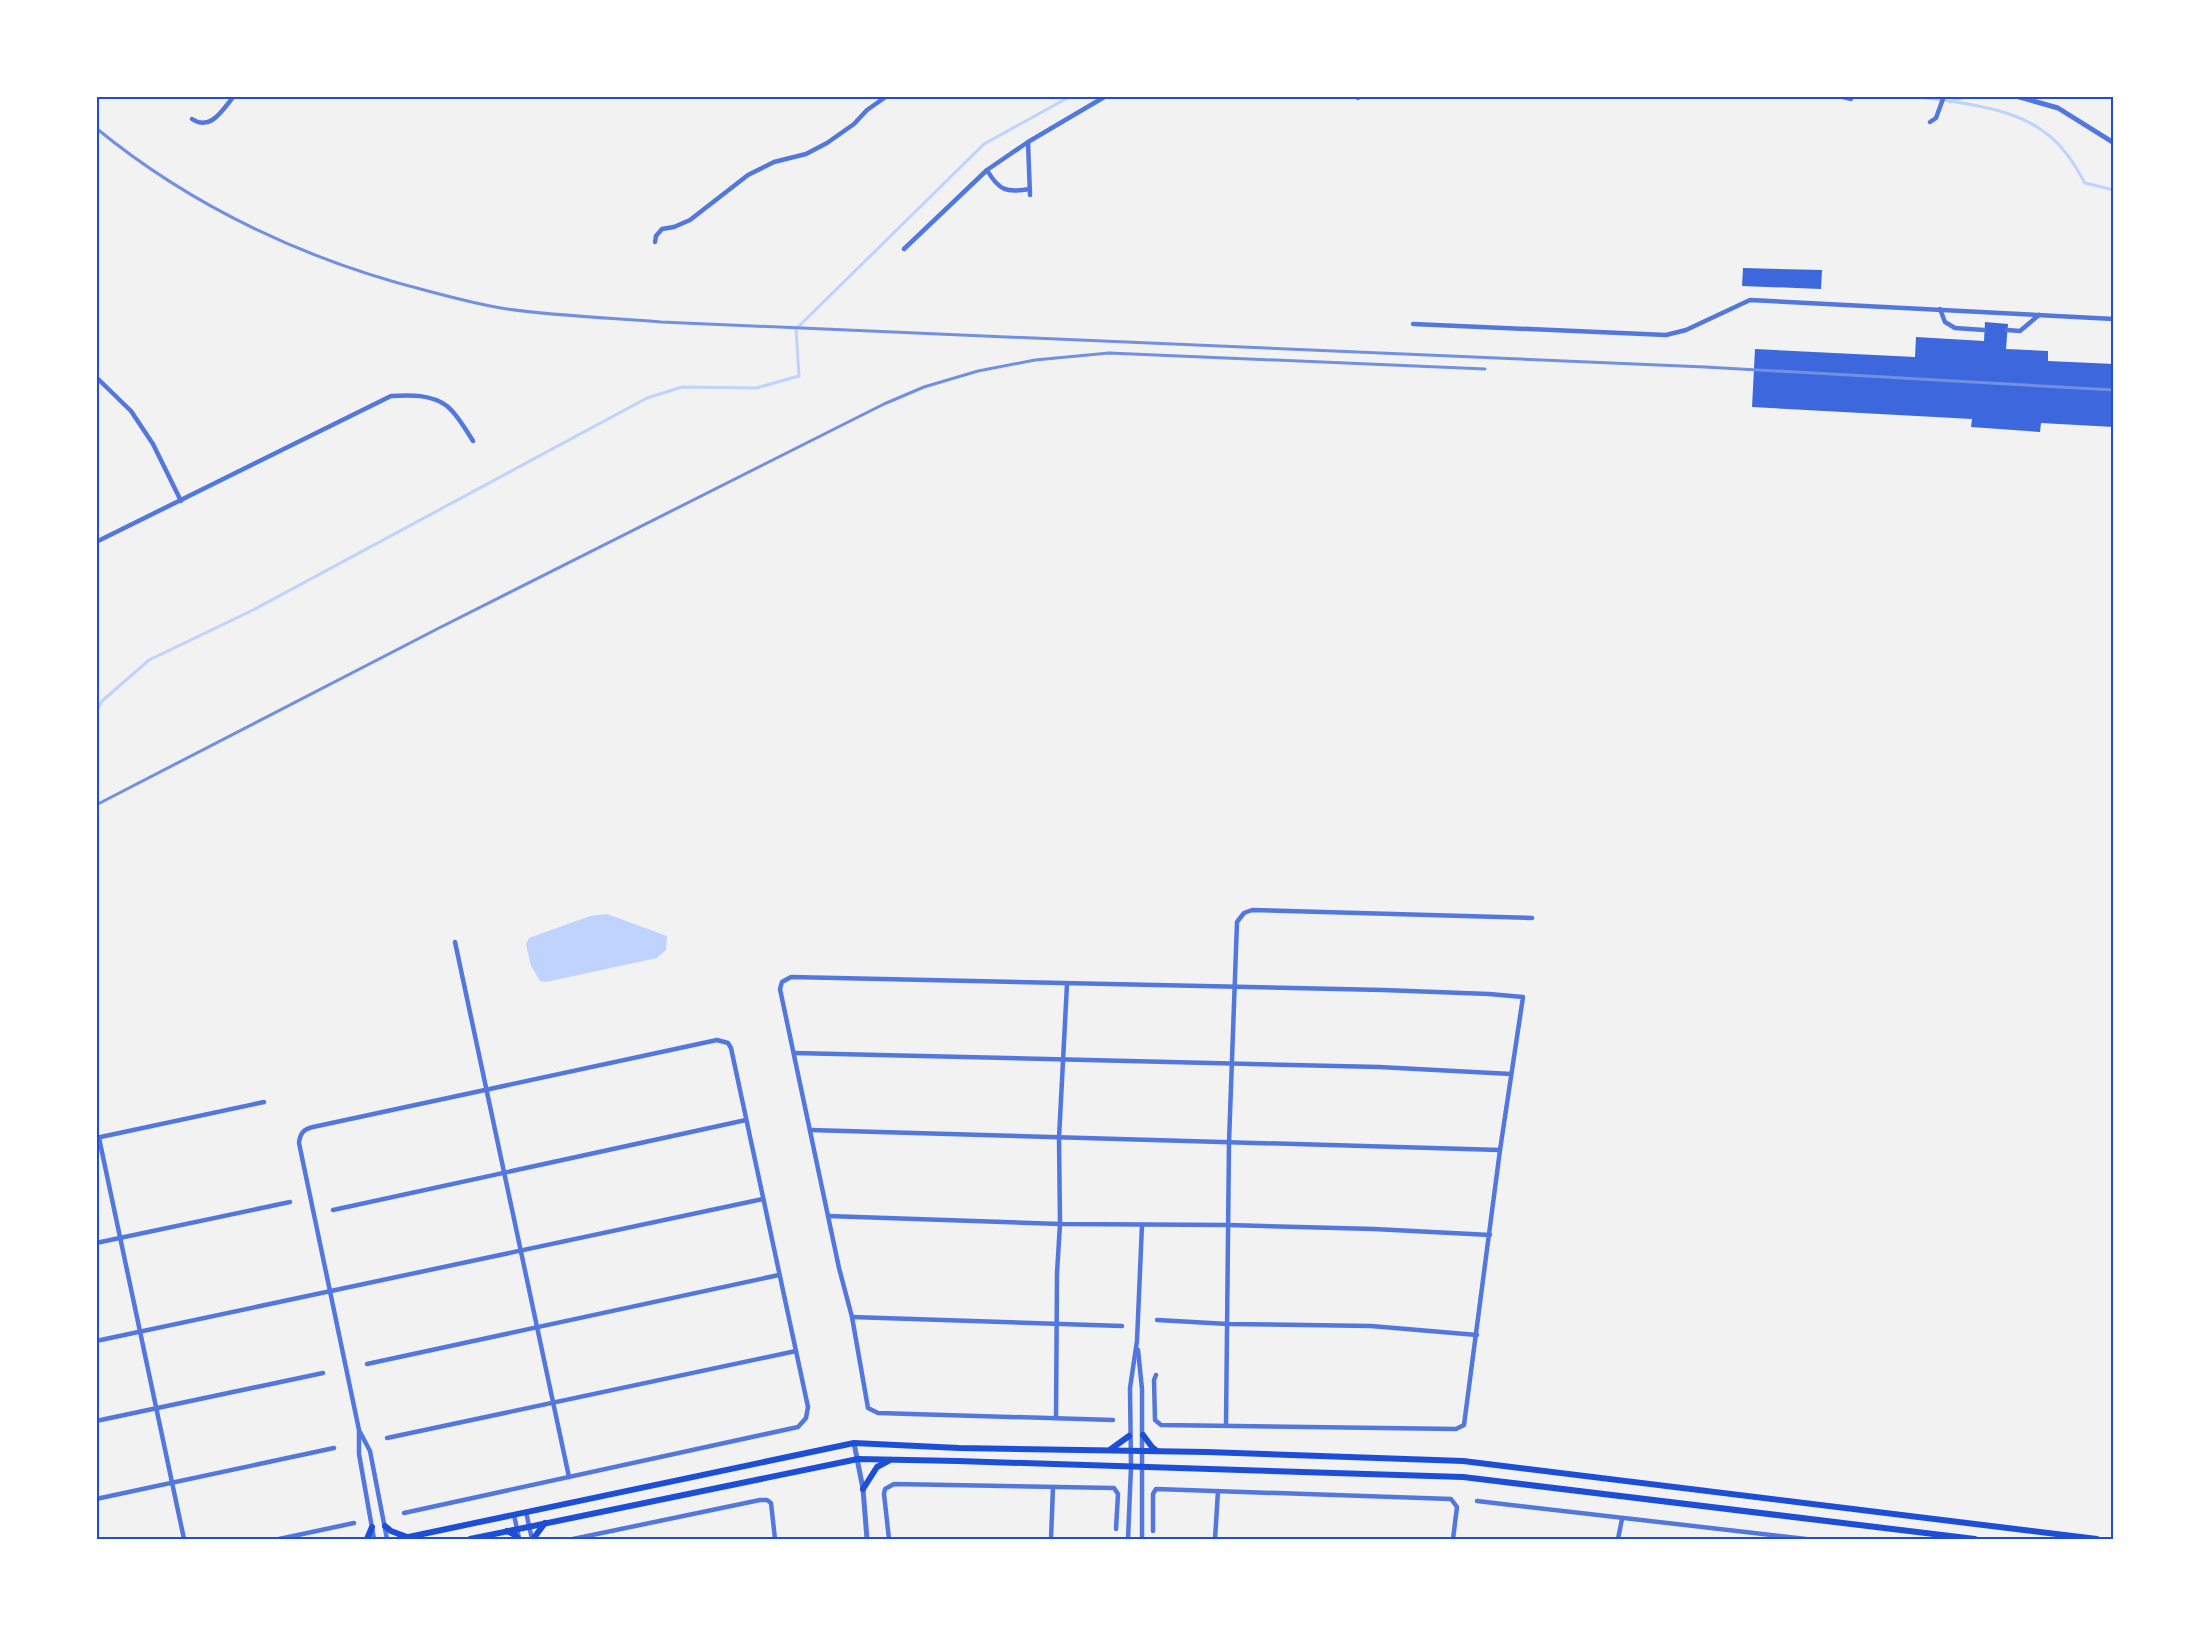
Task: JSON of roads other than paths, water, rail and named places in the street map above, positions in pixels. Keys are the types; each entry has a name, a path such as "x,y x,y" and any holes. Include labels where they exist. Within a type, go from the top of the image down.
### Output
{"main road":[{"path":"1143,1435 1158,1451"},
{"path":"1108,1450 1116,1447 1129,1436"},
{"path":"399,1539 854,1443 959,1448 1143,1450 1462,1461 2097,1539"},
{"path":"470,1539 858,1460 890,1460 1463,1477 1975,1539"},
{"path":"863,1489 877,1467 890,1460"},
{"path":"533,1539 545,1523"},
{"path":"385,1526 390,1531 407,1537"},
{"path":"367,1539 372,1527"},
{"path":"507,1531 519,1539"}],"street":[{"path":"192,119 203,124 212,121 234,96"},
{"path":"655,242 656,236 662,230 690,220 748,175 774,162 806,154 827,143 854,124 867,110 886,96"},
{"path":"904,249 987,170 1028,142 1107,96"},
{"path":"1839,96 1851,99"},
{"path":"1932,120 1944,96"},
{"path":"2016,96 2058,108 2114,143"},
{"path":"987,170 994,182 1002,188 1012,192 1030,192 1028,142"},
{"path":"1413,324 1666,335 1686,330 1750,300 2114,319"},
{"path":"1940,309 1945,322 1955,328 1984,330"},
{"path":"2007,330 2020,331 2039,315"},
{"path":"96,377 130,411 153,444 181,501"},
{"path":"96,542 391,396 414,395 431,398 448,406 473,441"},
{"path":"1226,1425 1229,1142 1237,922 1244,913 1252,910 1532,918"},
{"path":"455,942 569,1477"},
{"path":"1113,1420 878,1413 868,1408 852,1317 838,1268 780,989 782,982 791,977 1234,987 1489,994 1523,997 1500,1150 1464,1425 1456,1429 1158,1425 1155,1420 1154,1380 1156,1375"},
{"path":"1056,1418 1057,1273 1060,1224 1059,1138 1067,984"},
{"path":"374,1539 359,1454 359,1430 299,1143 304,1129 717,1040 728,1043 732,1048 808,1407 806,1419 798,1427 404,1513"},
{"path":"794,1053 1379,1067 1511,1074"},
{"path":"184,1539 98,1138 264,1102"},
{"path":"333,1210 746,1120"},
{"path":"810,1130 1500,1150"},
{"path":"96,1341 763,1199"},
{"path":"96,1243 290,1202"},
{"path":"828,1216 1142,1226 1228,1225 1490,1235"},
{"path":"1128,1539 1131,1467 1130,1388 1137,1341 1142,1226"},
{"path":"367,1364 779,1275"},
{"path":"852,1317 1122,1326"},
{"path":"1157,1320 1228,1324 1371,1326 1477,1335"},
{"path":"1137,1341 1142,1389 1142,1539"},
{"path":"387,1438 796,1351"},
{"path":"96,1421 323,1373"},
{"path":"1129,1418 1142,1418"},
{"path":"359,1430 370,1451 387,1539"},
{"path":"854,1443 863,1489 867,1539"},
{"path":"96,1499 334,1448"},
{"path":"889,1539 884,1494 885,1489 894,1484 1116,1489 1118,1494 1116,1529"},
{"path":"1052,1539 1053,1487"},
{"path":"1153,1531 1154,1491 1156,1489 1451,1499 1457,1507 1454,1539"},
{"path":"1215,1539 1218,1491"},
{"path":"366,1495 378,1492"},
{"path":"573,1539 767,1500 771,1503 775,1539"},
{"path":"1477,1501 1806,1539"},
{"path":"1130,1510 1143,1511"},
{"path":"526,1512 533,1539"},
{"path":"514,1515 519,1539"},
{"path":"1618,1539 1622,1519"},
{"path":"279,1539 354,1523"},
{"path":"1737,1539 1738,1530"},
{"path":"615,1531 617,1539"}],"water":[{"path":"607,914 667,936 666,950 657,958 546,982 540,981 531,966 526,944 529,938 590,916"}],"waterway":[{"path":"96,712 102,701 149,660 253,610 647,398 682,387 756,388 799,376 796,329 984,144 1071,96"},
{"path":"1912,96 1974,105 2015,116 2051,137 2068,156 2085,183 2114,190"},
{"path":"1950,102 1968,96"}],"railway":[{"path":"96,128 172,183 253,228 296,247 383,279 458,299 507,309 661,322 1705,367 2114,390"},
{"path":"96,805 441,627 884,404 924,387 978,371 1035,360 1109,353 1485,369"}]}
